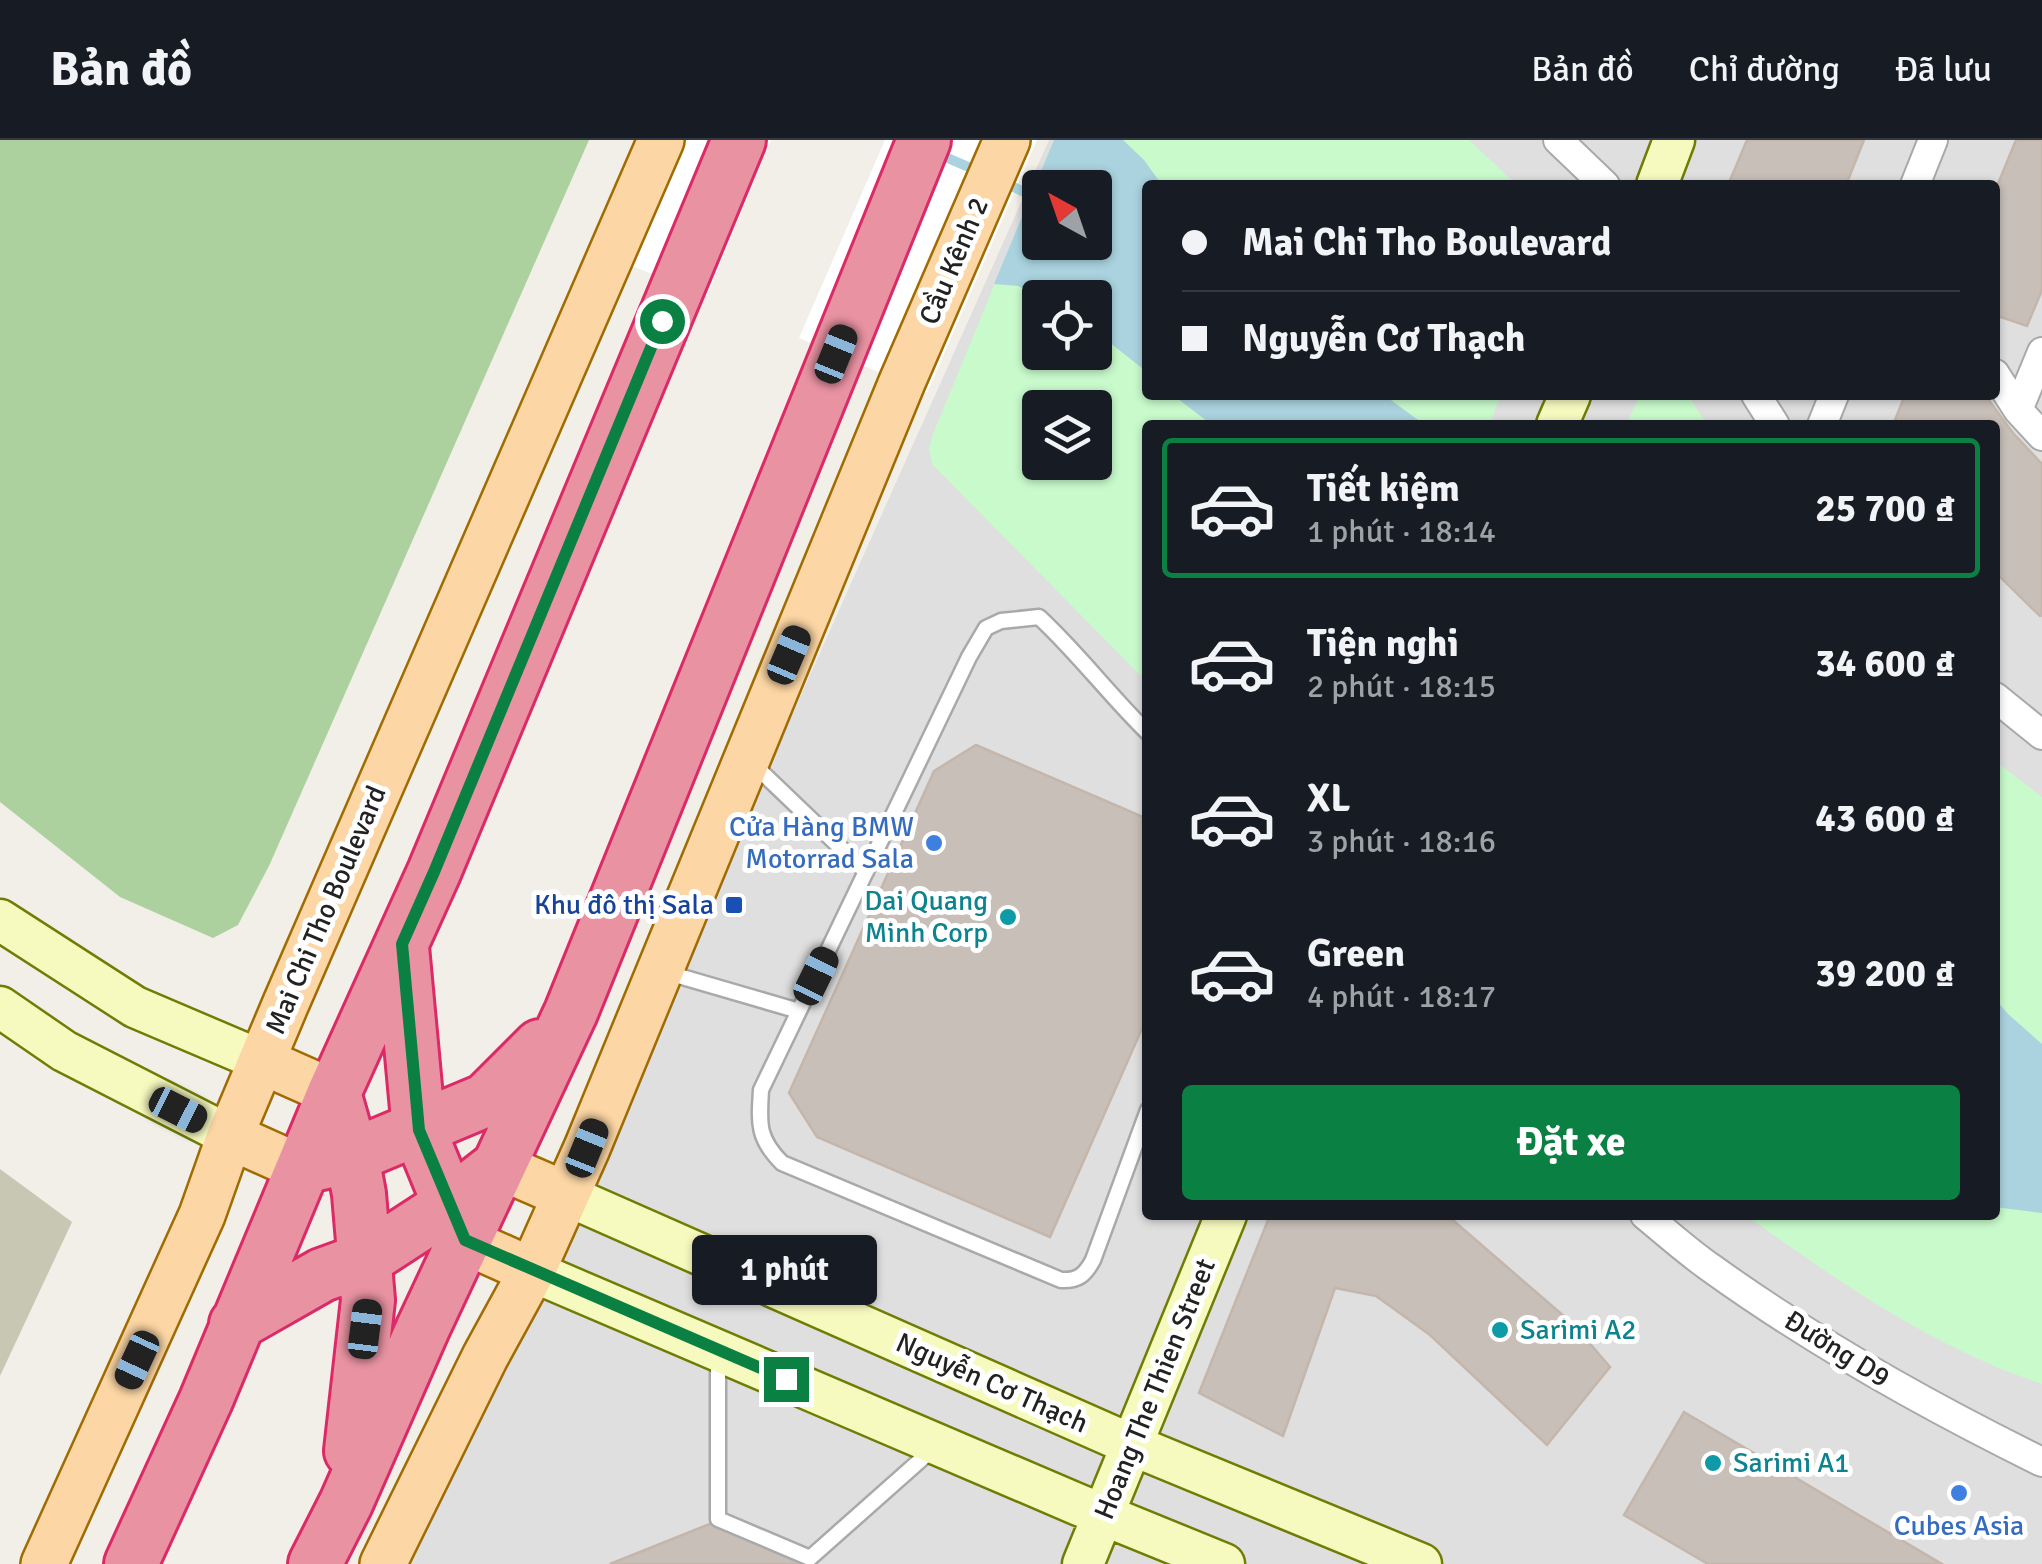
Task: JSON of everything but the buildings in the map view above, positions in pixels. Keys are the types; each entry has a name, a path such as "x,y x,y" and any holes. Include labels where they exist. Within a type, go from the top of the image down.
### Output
{"highway":[{"path":"131,1564 206,1400 334,1092 442,854 739,140"},
{"path":"236,1324 322,1276 444,1223 499,1166 571,1012 924,140"},
{"path":"315,1564 346,1503 444,1223 419,1130 402,944"},
{"path":"356,1175 419,1130 486,1100 571,1012"},
{"path":"334,1092 499,1166"},
{"path":"334,1092 356,1175 368,1300 346,1503"},
{"path":"301,1168 356,1175 444,1223"}],"main road":[{"name":"Mai Chi Tho Boulevard","path":"44,1564 202,1215 262,1061 661,140"},
{"name":"Cầu Kênh 2","path":"747,758 1007,140"},
{"path":"1659,180 1674,140"},
{"path":"392,1559 484,1357 532,1270 566,1195 747,758"},
{"path":"0,920 135,1006 334,1092"},
{"path":"0,1007 64,1051 301,1168"},
{"path":"499,1166 566,1195"},
{"name":"Nguyễn Cơ Thạch","path":"566,1195 1132,1445 1421,1564"},
{"name":"Hoang The Thien Street","path":"1083,1564 1224,1220"},
{"path":"444,1223 532,1270 1224,1564"}],"street":[{"path":"1558,140 1600,180"},
{"path":"1917,180 1934,140"},
{"path":"2018,410 2042,352"},
{"path":"2000,382 2018,410 2042,436"},
{"path":"2000,701 2042,734"},
{"name":"Đường D9","path":"1651,1220 1710,1268 1802,1328 1920,1400 2042,1462"}],"lane":[{"path":"1142,727 1040,617 986,628 761,1090 758,1123 766,1147 782,1162 1061,1280 1072,1281 1080,1278 1093,1260 1142,1126"},
{"path":"747,758 866,872"},
{"path":"660,970 799,1011"},
{"path":"718,1350 718,1519 733,1526 810,1558 938,1444"}],"shaded area":[{"name":"Khu đô thị Sala","path":"1049,140 2042,140 2042,1564 405,1564 513,1340 1022,200 1022,260 1112,260 1112,170 1036,170"},
{"path":"0,1169 72,1222 0,1376"}],"green space":[{"path":"0,140 589,140 269,866 238,925 213,938 120,897 0,802"},
{"path":"1054,140 1469,140 1512,180 1142,180 1142,400 1499,400 1491,420 1142,420 1142,677 932,464 929,448 933,434 1022,218 1022,260 1112,260 1112,170 1042,170"},
{"path":"1638,400 1691,400 1704,420 1628,420"},
{"path":"2000,765 2042,797 2042,1384 1924,1332 1851,1288 1752,1220 2000,1220"}],"water":[{"path":"1054,140 1123,140 1158,180 1142,180 1142,368 1112,344 1112,280 1022,280 1022,288 994,284 1022,217 1022,260 1112,260 1112,170 1042,170"},
{"path":"1180,400 1391,400 1418,420 1206,420"},
{"path":"2000,1005 2042,1044 2042,1213 2000,1208"}],"pier":[{"path":"634,140 771,140 707,296 590,249"},
{"path":"885,140 1037,140 927,393 799,338"}],"waterway":[{"path":"936,153 980,172"},
{"path":"1000,181 1022,191"}],"place":[{"name":"Cửa Hàng BMW Motorrad Sala","path":"934,843"},
{"name":"Khu đô thị Sala","path":"734,905"},
{"name":"Dai Quang Minh Corp","path":"1008,917"},
{"name":"Sarimi A2","path":"1500,1330"},
{"name":"Sarimi A1","path":"1713,1463"},
{"name":"Cubes Asia","path":"1959,1493"}],"route":[{"path":"662,321 402,944 419,1130 465,1240 786,1379"}]}
